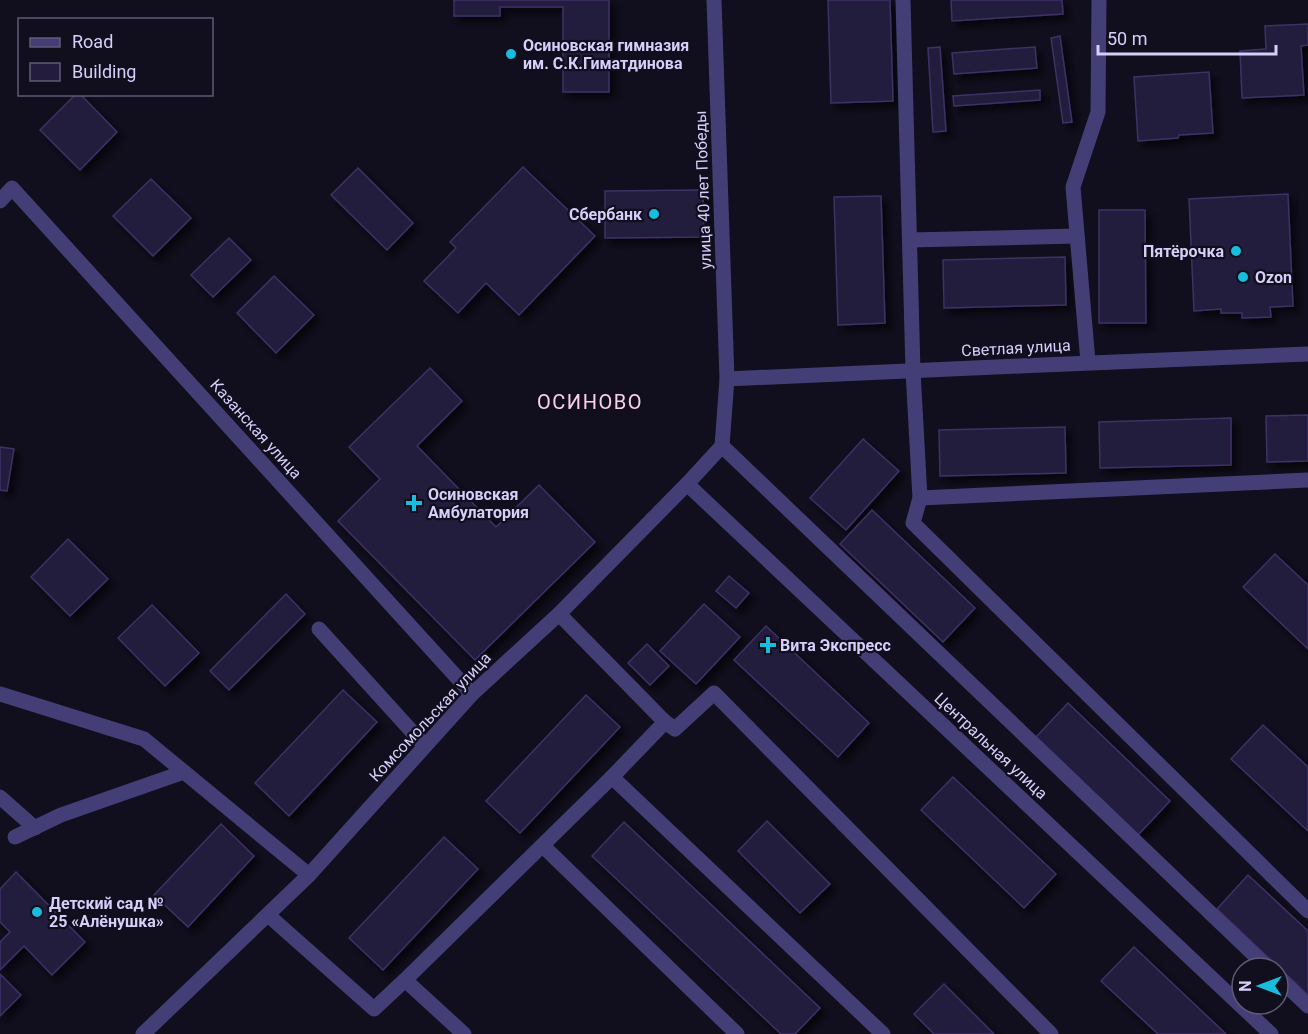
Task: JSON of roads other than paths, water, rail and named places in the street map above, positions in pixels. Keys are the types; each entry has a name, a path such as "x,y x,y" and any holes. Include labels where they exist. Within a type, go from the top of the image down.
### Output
{"street":[{"name":"улица 40 лет Победы","path":"714,0 727,379"},
{"path":"903,0 913,371 920,498 913,523 1308,911"},
{"path":"1088,362 1073,187 1098,112 1099,0"},
{"name":"Казанская улица","path":"0,201 12,188 472,694"},
{"path":"910,240 1077,236"},
{"name":"Светлая улица","path":"727,379 1308,354"},
{"path":"722,446 727,379"},
{"name":"Комсомольская улица","path":"143,1034 309,875 472,694 559,614 722,446"},
{"name":"Центральная улица","path":"722,446 1255,956"},
{"path":"920,498 1308,480"},
{"name":"Центральная улица","path":"687,484 1271,1034"},
{"path":"559,614 665,722 675,729 714,693 1051,1034"},
{"path":"319,629 425,746"},
{"path":"0,694 144,739 309,875"},
{"path":"268,915 374,1009 543,846 665,722"},
{"path":"15,837 61,815 184,772"},
{"path":"612,777 883,1034"},
{"path":"0,797 35,828"},
{"path":"543,846 737,1034"},
{"path":"405,980 464,1034"},
{"path":"1290,989 1308,1006"}],"place":[{"name":"Осиновская гимназия им. С.К.Гиматдинова","path":"511,54"},
{"name":"Сбербанк","path":"654,214"},
{"name":"Пятёрочка","path":"1236,251"},
{"name":"Ozon","path":"1243,277"},
{"name":"Осиновская Амбулатория","path":"414,503"},
{"name":"Вита Экспресс","path":"768,645"},
{"name":"Детский сад № 25 «Алёнушка»","path":"37,912"}],"district":[{"name":"ОСИНОВО","path":"590,402"}]}
